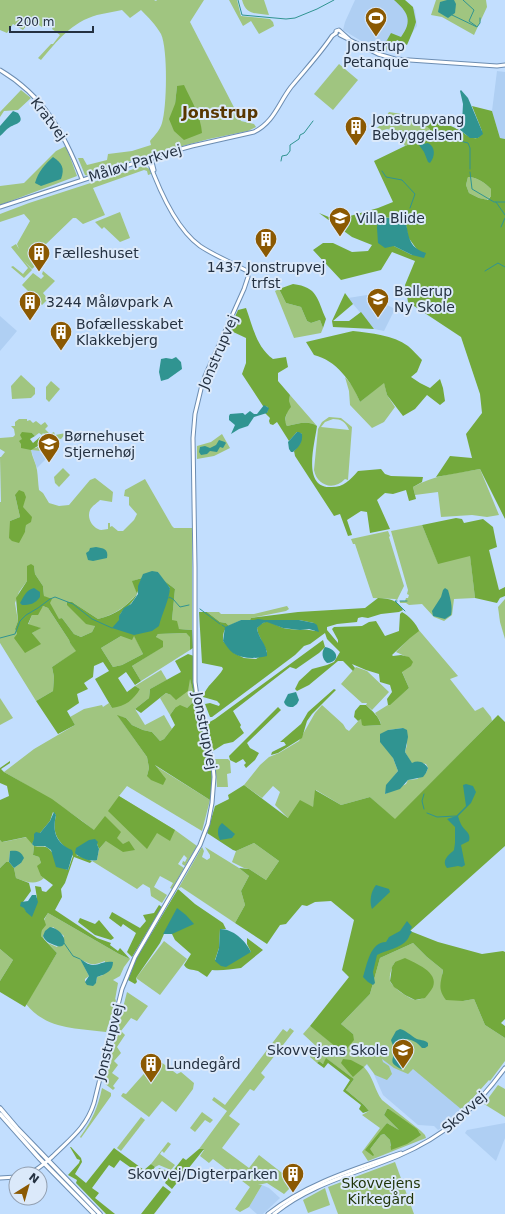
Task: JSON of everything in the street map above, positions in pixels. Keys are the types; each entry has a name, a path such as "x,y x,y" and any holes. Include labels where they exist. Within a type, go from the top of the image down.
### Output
{"main road":[{"path":"0,1108 100,1214"},
{"path":"0,1114 45,1164 94,1214"}],"street":[{"name":"Måløv Parkvej","path":"0,207 149,158 192,146 254,132 262,128 270,121 290,89 329,40 338,34 386,57 402,60 497,66 505,65"},
{"name":"Kratvej","path":"0,70 27,91 48,112 68,143 82,179"},
{"name":"Jonstrupvej","path":"45,1164 78,1133 91,1112 122,990 129,971 135,957 200,845 210,815 214,790 211,754 198,704 195,682 193,438 195,414 205,376 248,277 247,271 204,248 191,237 171,212 149,158"},
{"name":"Skovvej","path":"274,1214 299,1196 324,1184 416,1148 445,1130 470,1110 489,1090 505,1068"},
{"name":"Skovvej","path":"268,1214 289,1198 323,1181 416,1148"}],"shaded area":[{"path":"355,0 404,0 415,10 417,26 404,43 396,39 387,52 379,51 343,30"},
{"path":"454,0 456,4 455,13 448,18 438,12 440,2"},
{"path":"497,71 505,72 505,139 500,138 492,111"},
{"path":"461,90 468,98 482,131 483,134 478,138 470,138 460,130 463,104"},
{"path":"13,111 18,113 21,119 20,121 0,136 0,126"},
{"path":"428,143 431,145 434,152 430,163 419,145"},
{"path":"53,157 59,161 62,166 63,172 61,179 41,186 35,183 42,168"},
{"path":"401,216 406,225 410,241 418,250 426,253 424,258 412,255 394,246 385,248 378,243 378,217 389,218"},
{"name":"Ballerup Ny Skole","path":"367,295 395,309 384,331 374,329 348,298"},
{"path":"0,316 17,331 0,351"},
{"path":"176,357 181,362 182,369 168,379 161,381 159,372 161,359 172,359"},
{"path":"264,405 269,408 267,413 254,417 248,426 231,434 235,425 229,420 230,414 243,413 245,415 250,411 257,414"},
{"path":"297,432 302,434 301,442 293,452 291,452 288,442"},
{"path":"219,440 226,443 223,448 220,447 217,452 210,451 207,454 201,455 199,452 200,447 205,446 210,448 216,445"},
{"path":"31,450 40,451 48,457 37,468"},
{"path":"96,547 106,551 107,558 93,561 88,560 86,553 90,548"},
{"path":"152,571 158,572 170,588 159,626 152,631 134,635 112,628 119,620 119,616 124,608 131,604 138,594 138,586 143,574"},
{"path":"34,588 40,592 40,597 32,604 22,605 20,603 26,594 29,590"},
{"path":"445,588 448,590 452,609 451,615 445,619 433,616 432,611"},
{"path":"241,620 299,620 314,623 317,625 319,632 309,629 300,630 283,628 267,622 263,623 257,628 266,649 267,656 249,658 233,653 223,641 225,627"},
{"path":"325,647 333,650 336,655 336,658 331,662 327,663 323,657"},
{"path":"296,692 299,700 297,704 293,707 287,706 284,702 288,694"},
{"path":"403,728 407,730 408,737 405,752 412,763 421,762 428,768 423,777 408,780 400,789 385,794 386,785 398,771 393,758 380,742 380,734 388,730"},
{"path":"466,784 473,786 476,792 471,803 458,816 461,825 469,836 469,841 461,845 465,865 462,867 458,866 447,868 445,865 445,860 454,850 455,827 447,819 456,816 466,806 463,785"},
{"path":"54,812 56,815 56,836 62,844 72,850 73,853 68,870 56,867 51,850 45,846 34,846 32,844 34,834 36,832 40,833 50,821"},
{"path":"222,823 235,834 232,838 220,840 218,831 219,826"},
{"path":"95,839 98,842 97,844 99,849 97,860 85,859 75,853 76,848 89,840"},
{"path":"10,851 18,852 24,858 21,863 14,868 9,862"},
{"path":"376,885 389,889 390,892 372,909 371,896"},
{"path":"32,895 36,895 38,902 32,917 24,908 20,906 21,902 28,901"},
{"path":"177,908 194,924 172,934 163,934"},
{"path":"407,921 412,927 410,930 412,932 407,940 397,947 377,955 373,972 375,983 373,985 363,977 370,955 376,946 386,942 389,937 400,931"},
{"path":"50,927 56,929 63,936 64,944 62,946 47,942 43,936 45,931"},
{"path":"220,929 225,929 234,933 245,943 251,952 226,967 221,966 215,961 219,948"},
{"path":"80,959 91,965 113,962 113,965 108,972 97,977 96,983 93,986 87,985 85,982 89,976"},
{"name":"Skovvejens Skole","path":"327,1007 473,1101 449,1123 438,1130 434,1126 418,1125 383,1095 373,1072"},
{"path":"400,1029 415,1038 428,1043 428,1046 422,1048 415,1042 406,1039 401,1048 401,1054 405,1064 404,1068 401,1069 395,1065 392,1060 394,1049 391,1040 396,1031"},
{"path":"505,1123 505,1138 496,1161 465,1133 467,1130"},
{"path":"262,1185 269,1188 280,1198 263,1214 257,1214 249,1207"}],"green space":[{"path":"0,0 204,0 190,22 241,121 254,124 256,127 248,131 209,139 156,153 90,174 89,176 85,175 78,158 83,158 87,165 107,160 108,154 132,151 151,145 150,141 159,130 162,123 165,105 166,65 161,34 141,10 130,18 122,10 100,14 88,18 73,27 59,39 41,60 38,58 60,35 52,29 55,23 48,19 42,27 31,20 23,30 13,24 7,33 0,30","holes":["177,86 196,110 175,104"]},
{"path":"229,0 237,0 241,16 270,19 274,26 259,34 251,21 243,26"},
{"path":"242,0 264,0 269,15 249,11"},
{"path":"394,0 405,0 413,7 416,22 407,45 397,40 390,50 382,49 391,33 401,37 407,26 408,21 406,13"},
{"path":"436,0 486,0 487,7 474,35 442,17 431,15"},
{"path":"339,64 358,80 333,110 314,94"},
{"path":"184,85 198,114 202,133 184,140 174,131 169,119 175,104 177,86"},
{"path":"21,90 31,98 18,110 4,111 0,117 0,112"},
{"path":"472,106 492,111 500,138 505,139 505,519 480,469 436,477 450,456 472,458 466,434 482,413 480,394 461,337 408,302 405,285 415,261 392,252 381,270 341,280 313,250 323,243 333,243 352,252 368,251 372,245 352,237 319,213 336,220 378,208 393,202 374,161 428,137 430,129 414,116 448,125 472,138 478,138 482,131","holes":["468,177 481,181 491,189 491,196 488,200 479,198 469,193 466,185","379,217 405,219 408,237 418,251 412,255 394,246"]},
{"path":"389,112 414,116 430,128 428,137 405,146 397,131 387,129 374,133 373,131 383,123"},
{"path":"66,146 77,176 0,205 0,186 24,183 56,151"},
{"path":"143,166 150,169 151,174 148,175 147,171 144,170 93,188 105,215 83,224 76,218 73,218 44,246 38,255 41,261 32,269 24,261 32,270 24,278 11,267 13,266 23,274 28,268 11,247 16,244 19,249 17,244 30,221 24,214 0,222 0,214"},
{"path":"468,177 481,181 491,189 491,196 487,200 469,193 466,185"},
{"path":"120,212 130,238 120,242 104,227 102,229 95,222"},
{"path":"43,271 55,281 43,293 48,299 42,305 22,285 33,273 41,279 44,276 42,274"},
{"path":"293,284 307,288 316,295 326,319 323,328 320,320 311,323 307,321 301,307 286,303 279,289"},
{"path":"279,289 286,303 301,307 307,321 311,323 320,320 323,328 321,333 294,338 275,291"},
{"path":"345,293 353,304 333,321 349,321 361,312 374,329 333,327 332,321"},
{"path":"246,308 256,336 267,354 273,359 286,357 288,367 278,373 278,381 290,395 289,401 291,407 285,418 287,426 310,423 317,426 312,462 315,479 321,485 334,487 342,485 349,481 358,471 381,469 385,474 391,476 423,477 422,482 413,487 416,499 409,501 406,490 393,494 385,493 377,500 390,529 370,533 367,512 361,511 347,520 352,535 348,536 340,514 334,516 295,456 294,451 300,444 302,434 297,432 289,441 277,422 273,425 270,424 270,418 265,413 267,413 268,407 263,406 242,374 246,363 246,338 229,330 238,310"},
{"path":"353,331 389,337 408,346 422,360 417,372 411,377 430,388 440,379 445,401 440,405 427,395 415,409 403,416 387,395 384,383 360,402 353,387 342,373 329,362 314,355 306,342"},
{"path":"21,375 35,388 35,394 31,398 12,399 11,386"},
{"path":"345,377 354,388 360,402 384,382 387,395 395,407 384,422 372,428 350,405 349,391"},
{"path":"51,381 60,389 49,402 46,399 46,387"},
{"path":"290,395 317,426 306,423 287,426 285,422"},
{"path":"329,417 341,418 352,427 348,480 345,479 341,483 331,486 322,483 314,470 318,429 322,422","holes":["336,419 345,423 349,430 321,427 325,422"]},
{"path":"19,419 27,419 27,421 30,420 33,423 36,421 41,425 45,422 48,426 45,429 50,434 54,432 55,435 66,433 61,439 56,438 48,449 52,454 48,457 40,451 31,450 36,467 39,490 43,493 49,503 59,506 69,505 90,480 95,478 113,492 112,502 100,500 89,513 90,521 93,526 99,530 108,529 108,523 110,523 110,527 112,526 118,531 123,531 134,520 137,514 129,505 129,497 124,496 125,490 145,479 172,526 174,528 192,528 192,630 179,629 172,620 175,589 162,579 158,572 133,581 137,594 120,610 110,615 98,619 72,602 95,626 92,632 81,637 74,634 62,618 59,620 44,596 43,586 35,574 34,566 27,574 27,581 19,592 15,603 18,621 15,629 17,634 40,644 32,633 40,628 28,625 32,615 43,606 48,608 70,643 77,651 52,667 54,677 53,691 36,701 0,643 0,457 5,452 0,449 0,438 13,437 15,435 14,429 11,426 15,426 15,422","holes":["32,433 35,436 39,433 42,435 43,433 47,438 47,443 43,443 36,448 21,444 22,439","15,495 21,504 24,513 26,522 25,532 10,537 10,521 20,517"]},
{"path":"22,432 32,433 35,436 30,439 33,443 40,437 43,437 48,446 43,450 43,443 31,450 21,448 19,441 22,439 20,435"},
{"path":"222,434 230,448 214,456 197,459 197,446 211,442"},
{"path":"63,468 70,475 59,487 55,483 54,477"},
{"path":"480,469 499,515 487,517 472,515 441,517 438,492 415,495 413,487 421,483 446,475"},
{"path":"19,490 24,492 26,497 23,507 32,517 31,522 26,525 25,532 19,543 12,541 9,538 10,521 20,517 15,495"},
{"path":"456,518 462,519 464,523 483,519 493,527 497,547 489,550 499,590 505,587 505,596 500,598 497,603 475,598 470,556 438,564 422,525"},
{"path":"422,525 438,563 470,555 475,598 454,599 452,615 444,621 434,617 422,604 409,605 406,603 400,603 400,601 405,601 409,595 407,594 408,590 391,531"},
{"path":"388,531 404,586 397,600 373,598 355,544 353,544 351,539"},
{"path":"31,564 34,566 35,574 43,586 44,596 52,599 50,603 59,619 62,618 74,634 81,637 92,632 95,626 86,624 67,605 67,602 72,602 98,619 120,610 137,594 135,599 122,611 119,620 160,614 170,588 162,579 175,589 172,620 177,621 179,629 192,630 193,648 190,650 190,637 186,633 158,634 156,637 163,641 163,647 132,666 141,681 135,685 126,672 118,678 127,692 135,686 140,689 129,702 112,708 95,679 109,671 103,662 94,666 93,677 84,683 88,689 77,694 79,703 67,711 75,725 58,734 36,701 53,691 54,677 52,667 76,651 48,608 43,606 38,615 32,615 28,624 41,628 32,633 41,644 25,653 14,638 17,634 15,629 18,621 16,598 27,581 27,566","holes":["121,636 132,640 134,636 143,654 122,665 113,667 101,648"]},
{"path":"142,578 139,585 137,594 132,581"},
{"path":"378,598 389,599 401,606 403,610 368,618 358,618 357,622 337,624 327,627 327,630 338,643 332,629 334,627 362,626 369,622 376,621 385,636 399,631 400,614 402,612 409,617 419,631 392,655 409,657 413,662 411,666 402,672 409,688 390,705 388,705 387,699 392,692 390,685 380,682 379,674 352,664 355,668 353,671 343,661 338,661 309,685 297,691 295,689 299,681 312,669 334,662 340,652 327,639 325,633 310,644 304,646 295,655 210,717 205,704 210,703 219,706 220,704 217,701 203,697 204,693 223,669 222,667 202,663 199,612 207,612 220,622 226,623 229,626 224,630 223,641 234,653 244,658 256,659 267,652 257,628 265,622 270,622 287,629 315,631 314,623 299,620 250,620 251,618 298,612 365,608"},
{"path":"505,599 505,639 500,622 498,607"},
{"path":"287,606 289,609 286,611 251,618 250,620 241,620 229,626 226,623 220,622 207,612 219,612 221,614 254,614"},
{"path":"418,629 458,676 450,679 475,711 483,707 491,717 492,721 395,820 370,797 341,805 316,790 313,808 288,818 275,805 280,792 273,786 262,798 244,785 260,765 269,757 299,741 315,713 322,705 349,731 361,718 364,726 381,725 375,713 391,703 409,688 400,667 409,658 396,652","holes":["403,728 407,745 405,752 412,764 415,762 426,764 428,768 426,773 417,779 408,780 406,784 385,794 387,785 398,771 393,758 388,730"]},
{"path":"186,633 190,636 190,650 141,681 132,666 162,647 156,637 158,634"},
{"path":"134,635 143,654 122,665 113,667 101,648 121,636"},
{"path":"323,640 325,647 319,653 296,669 290,667 233,711 244,733 233,742 224,744 213,751 206,724"},
{"path":"188,654 194,656 195,700 190,679 188,691 176,700 171,695 166,693 141,713 135,709 149,698 150,689 181,672 175,661"},
{"path":"356,667 367,671 389,692 372,710 366,705 367,703 362,703 341,684"},
{"path":"161,670 167,680 150,689 149,698 135,709 145,725 164,715 172,729 164,739 160,741 152,732 132,725 126,718 118,716 147,757 149,768 147,776 154,765 210,800 202,831 127,786 119,796 175,830 197,846 185,866 182,864 187,858 184,855 178,864 184,868 172,889 170,888 173,883 160,876 154,887 167,895 162,903 151,896 150,888 143,884 137,889 92,861 97,860 99,849 106,841 82,821 57,804 4,772 34,749 75,725 70,717 84,709 102,705 103,707 109,703 112,708 140,689 135,686"},
{"path":"190,678 195,700 187,708 175,708 170,715 160,698 166,693 171,695"},
{"path":"334,689 336,690 307,721 302,738 278,753 271,755 272,752 286,745 284,742 280,742 301,724 308,712"},
{"path":"0,698 13,718 0,725"},
{"path":"195,700 212,775 210,800 155,765 166,779 163,785 151,780 147,776 149,768 147,757 117,715 126,718 132,725 152,732 160,741 164,739 175,725 170,715 175,708 180,705 187,708"},
{"path":"360,705 366,705 377,716 381,725 362,725 361,719 358,721 354,717 355,711"},
{"path":"278,707 281,710 247,743 250,748 259,753 255,760 246,768 244,765 246,763 243,759 236,763 230,760 229,756"},
{"path":"498,715 505,722 505,846 410,931 438,942 482,954 505,952 505,1019 501,1023 505,1026 505,1038 485,1025 474,999 463,1001 446,1000 441,992 443,970 413,943 380,958 370,994 341,1024 353,1034 354,1040 344,1052 341,1051 310,1026 349,977 342,970 354,920 331,901 315,902 307,906 302,905 286,924 280,925 267,944 235,923 245,905 241,891 249,876 239,868 249,869 266,880 279,861 254,843 236,851 207,833 215,806 229,799 228,795 244,785 288,818 300,800 313,807 315,790 341,805 370,797 395,819"},
{"path":"215,759 228,759 230,761 231,773 227,774 228,787 217,787"},
{"path":"10,761 10,763 1,769 4,772 52,799 94,830 105,816 121,832 117,838 123,844 129,841 135,850 123,852 106,841 99,849 97,844 76,855 92,861 90,863 74,857 65,883 61,889 62,897 55,910 97,938 111,943 110,945 118,951 120,948 130,959 48,913 44,919 46,925 42,930 41,936 57,953 25,1007 0,992 0,981 13,960 0,949 0,868 6,862 9,862 14,868 16,878 29,883 31,891 23,902 26,911 37,898 35,886 41,887 42,891 46,892 53,885 41,876 37,866 41,863 39,857 33,855 34,846 46,847 49,849 58,862 68,870 73,856 57,838 55,833 56,815 53,812 50,821 40,833 38,833 32,844 26,837 2,842 0,840 0,800 9,796 7,786 0,783 0,768"},
{"path":"119,796 175,830 170,841 157,833 147,849 108,811"},
{"path":"27,837 34,846 33,855 39,857 41,863 41,876 44,878 34,883 16,878 14,868 21,863 10,851 9,862 6,862 0,868 0,840 3,842"},
{"path":"254,843 279,861 266,880 249,869 232,862 236,851"},
{"path":"202,847 204,851 202,857 207,860 210,858 210,855 205,847 249,876 241,891 245,905 235,923 181,887 178,889"},
{"path":"178,889 195,904 223,923 226,929 220,929 219,948 215,960 251,952 247,944 247,938 263,950 241,968 212,970 207,977 198,971 189,969 184,965 191,954 175,940 172,934 164,934 160,943 136,978 137,982 135,984 128,980 136,959"},
{"path":"159,905 162,907 132,957 127,952 136,933 123,924 121,927 109,918 112,912 140,928 146,921 143,915 154,913"},
{"path":"48,913 130,959 120,976 113,980 118,983 115,1007 113,1006 113,1011 106,1032 73,1028 53,1023 34,1013 26,1004 57,953 48,943 57,947 64,936 53,927 43,936 44,940 41,936","holes":["81,960 90,964 105,961 103,975 97,977 96,983 85,982 85,979 89,976"]},
{"path":"80,918 95,924 99,920 114,938 111,940 95,935 78,922"},
{"path":"164,941 187,959 160,995 136,978"},
{"path":"413,943 443,970 442,974 463,1001 474,999 485,1025 505,1038 505,1061 490,1081 489,1080 461,1109 413,1069 408,1074 394,1068 382,1059 383,1062 389,1066 392,1074 387,1080 375,1075 367,1064 364,1067 370,1075 382,1100 421,1131 426,1138 368,1161 362,1152 380,1128 362,1115 369,1111 346,1090 354,1079 327,1059 323,1064 319,1061 317,1063 310,1057 317,1047 303,1034 310,1026 344,1051 353,1034 341,1024 370,994 380,958","holes":["395,962 425,997 417,1000 413,999 401,992 391,983 390,974","387,1109 420,1133 390,1146 390,1140 384,1134 381,1135 370,1149 387,1123 399,1130 384,1115"]},
{"path":"0,949 13,960 0,981"},
{"path":"405,958 420,965 433,977 433,987 425,998 415,1000 394,987 390,981 392,967 395,962"},
{"path":"127,992 148,1006 137,1021 131,1018 121,1031 125,1035 117,1047 121,1053 114,1061 118,1065 112,1073 119,1078 113,1086 115,1088 113,1090 104,1083"},
{"path":"290,1028 294,1031 261,1073 265,1077 254,1091 250,1089 229,1116 240,1124 222,1148 249,1168 259,1155 295,1183 284,1194 267,1183 258,1185 262,1185 249,1207 240,1212 235,1209 250,1187 213,1159 209,1163 200,1156 204,1150 199,1149 227,1111 212,1100 214,1097 225,1105 283,1029 287,1032"},
{"path":"326,1058 354,1079 346,1090 369,1111 363,1113 359,1109 361,1105 343,1091 350,1080 328,1063 324,1068 317,1063 319,1061 323,1064"},
{"path":"157,1059 177,1074 181,1072 194,1083 193,1089 176,1112 162,1101 149,1117 121,1096 123,1093 126,1094"},
{"path":"343,1059 351,1060 364,1067 353,1077 341,1063"},
{"path":"498,1085 505,1089 505,1117 484,1104"},
{"path":"102,1088 111,1093 111,1096 81,1138 80,1137 94,1114"},
{"path":"387,1109 417,1129 421,1135 407,1144 391,1150 390,1140 384,1134 381,1135 370,1149 374,1155 373,1156 365,1150 387,1123 399,1130 384,1115"},
{"path":"202,1112 213,1120 210,1123 205,1120 195,1132 190,1128"},
{"path":"141,1117 145,1120 121,1151 117,1148"},
{"path":"168,1142 171,1144 164,1153 162,1151 160,1154 175,1165 171,1170 159,1165 155,1167 151,1164"},
{"path":"70,1147 81,1158 82,1162 75,1174 86,1183 114,1148 144,1170 151,1164 155,1167 144,1177 120,1160 114,1168 109,1165 92,1188 99,1193 95,1198 115,1214 106,1214 76,1183 77,1180 68,1175 80,1160 77,1159"},
{"path":"199,1149 204,1149 172,1189 165,1183 169,1176 158,1168 172,1172 183,1158 186,1160"},
{"name":"Skovvejens Kirkegård","path":"395,1162 414,1214 338,1214 328,1187"},
{"path":"163,1186 171,1192 154,1214 141,1214"},
{"path":"325,1188 330,1205 308,1213 303,1200"}],"waterway":[{"path":"238,0 242,15 286,19 295,18 334,0"},
{"path":"463,0 474,10 469,21 476,26"},
{"path":"452,15 477,27 480,23 480,18"},
{"path":"281,161 282,156 287,155 290,151 290,145 299,139 300,135 304,133 313,121"},
{"path":"445,137 468,143 470,148 470,169"},
{"path":"382,171 386,177 402,180 415,194 410,208"},
{"path":"470,172 472,189 494,202 505,202"},
{"path":"496,202 505,215"},
{"path":"404,218 408,212"},
{"path":"501,227 505,218"},
{"path":"485,271 498,263 505,267"},
{"path":"0,638 15,634 20,621 26,615 55,597 73,604 92,619 112,628"},
{"path":"169,598 173,599 180,607 189,605"},
{"path":"397,601 395,601 405,611"},
{"path":"400,601 407,601"},
{"path":"200,609 220,624"},
{"path":"424,794 422,801 424,809"},
{"path":"427,813 437,817 456,816"},
{"path":"64,943 73,956 80,959"}],"place":[{"name":"Jonstrup Petanque","path":"376,38"},
{"name":"Jonstrupvang Bebyggelsen","path":"356,146"},
{"name":"Villa Blide","path":"340,238"},
{"name":"1437 Jonstrupvej trfst","path":"266,258"},
{"name":"Fælleshuset","path":"39,272"},
{"name":"Ballerup Ny Skole","path":"378,318"},
{"name":"3244 Måløvpark A","path":"30,322"},
{"name":"Bofællesskabet Klakkebjerg","path":"61,352"},
{"name":"Børnehuset Stjernehøj","path":"49,464"},
{"name":"Skovvejens Skole","path":"403,1070"},
{"name":"Lundegård","path":"151,1084"},
{"name":"Skovvej/Digterparken","path":"293,1194"}],"district":[{"name":"Jonstrup","path":"220,112"}]}
